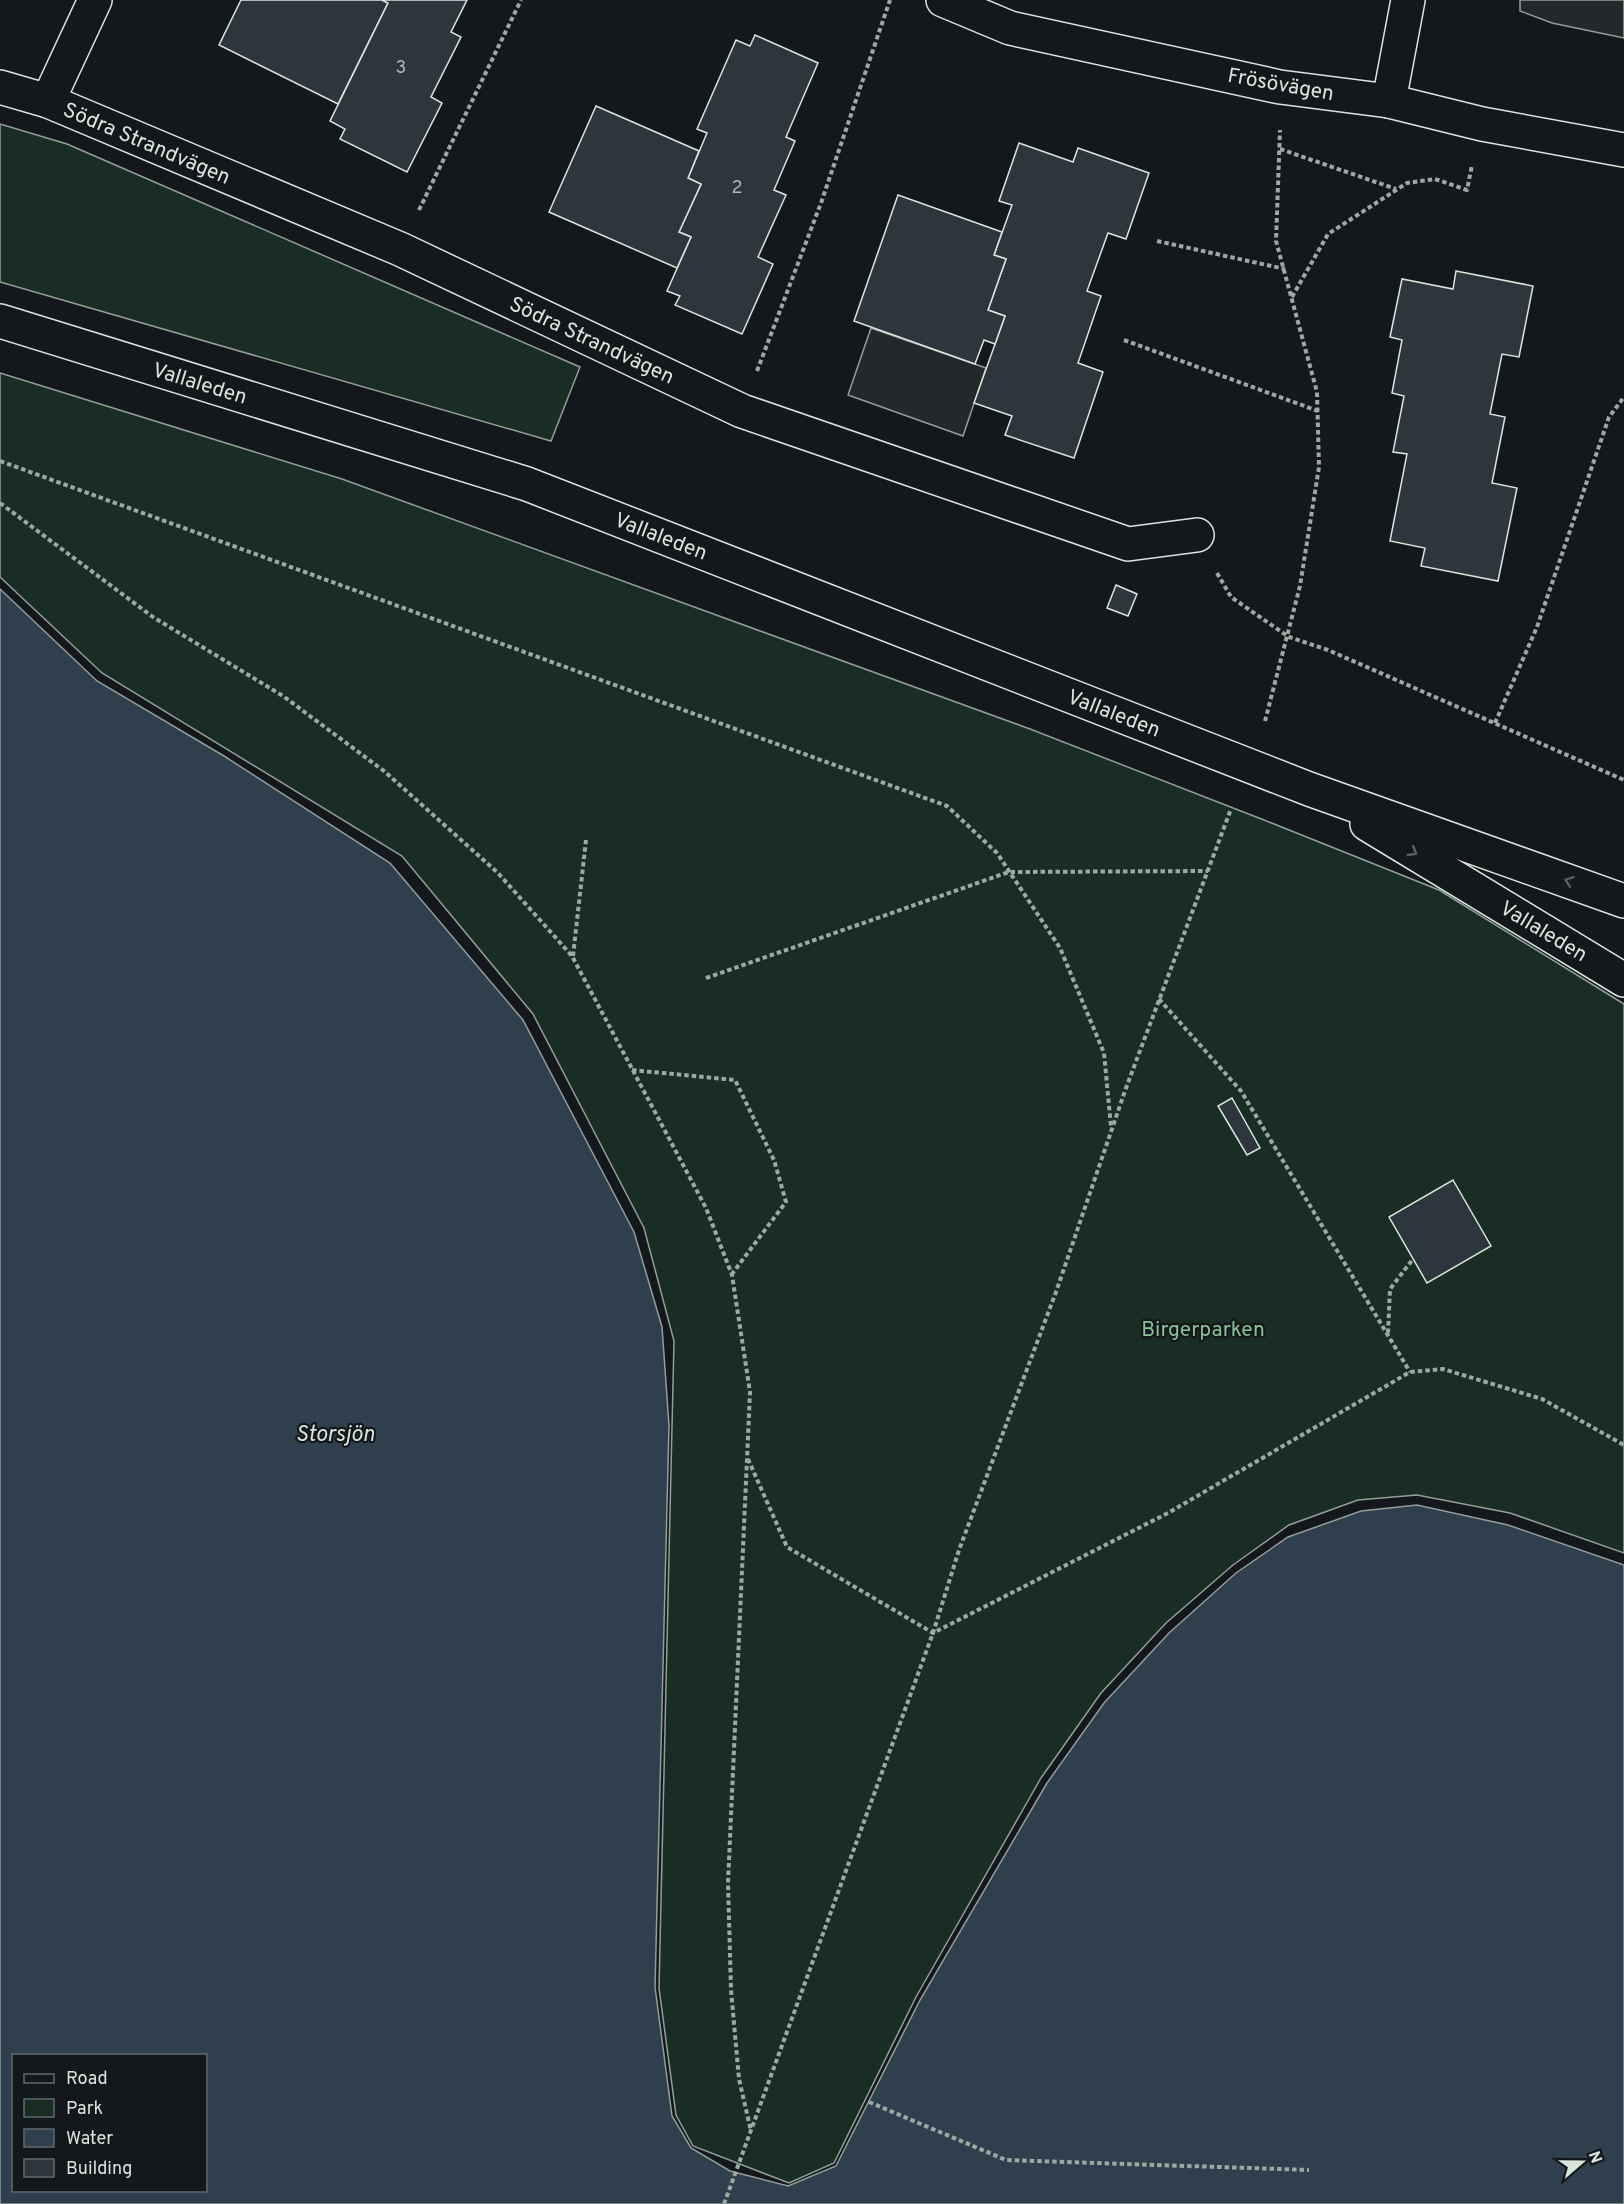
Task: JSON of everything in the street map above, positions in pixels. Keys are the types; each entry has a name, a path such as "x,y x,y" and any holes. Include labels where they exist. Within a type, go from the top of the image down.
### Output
{"street":[{"path":"48,101 95,0"},
{"name":"Frösövägen","path":"943,0 1010,28 1280,87 1389,100 1482,124 1624,150"},
{"path":"1389,100 1408,0"},
{"name":"Södra Strandvägen","path":"0,87 48,101 400,249 742,411 1128,544 1197,535"},
{"name":"Vallaleden","path":"0,321 527,484 1309,789 1624,901"},
{"name":"Vallaleden","path":"1309,789 1624,980"}],"path":[{"path":"400,249 521,0"},
{"path":"742,411 821,203 890,0"},
{"path":"1265,721 1289,637 1300,586 1319,467 1317,392 1276,241 1280,87"},
{"path":"1292,297 1328,234 1396,189 1407,183 1436,179 1467,190 1482,124"},
{"path":"1280,149 1396,189"},
{"path":"1157,241 1285,269"},
{"path":"1124,340 1318,411"},
{"path":"1496,723 1537,627 1609,417 1624,397"},
{"path":"0,461 947,806 997,853 1060,948 1104,1053 1111,1129"},
{"path":"0,503 153,617 283,696 384,771 498,873 572,956 706,1208 732,1275 750,1392 728,1882 731,1990 739,2079 751,2131"},
{"path":"1197,535 1231,597 1289,637 1328,650 1624,780"},
{"path":"724,2204 933,1633 958,1550 1056,1292 1111,1129 1231,809"},
{"path":"572,956 586,840"},
{"path":"706,978 1009,872 1208,872"},
{"path":"1159,999 1241,1091 1326,1236 1410,1372"},
{"path":"632,1070 735,1080 774,1160 786,1202 732,1275"},
{"path":"1388,1333 1390,1289 1413,1259"},
{"path":"933,1633 1168,1513 1410,1372 1443,1369 1542,1399 1624,1445"},
{"path":"747,1457 787,1547 933,1633"},
{"path":"869,2102 1006,2160 1310,2170"}],"green space":[{"path":"0,124 67,144 580,367 551,441 0,282"},
{"name":"Birgerparken","path":"0,373 342,479 1030,729 1439,890 1624,1004 1624,1553 1510,1513 1417,1495 1358,1500 1289,1525 1233,1565 1166,1623 1101,1693 1041,1778 916,1997 834,2163 789,2183 693,2146 676,2115 659,1988 674,1341 644,1228 533,1014 402,856 102,673 0,577"}],"shaded area":[{"path":"1520,0 1624,0 1624,38 1552,23 1520,11"},
{"path":"871,328 986,368 963,436 848,395"}],"water":[{"name":"Storsjön","path":"0,589 97,681 224,756 390,863 523,1020 634,1232 662,1327 669,1425 655,1987 672,2116 691,2148 730,2171 788,2186 836,2166 920,2000 1047,1783 1104,1703 1169,1633 1236,1573 1288,1537 1361,1511 1417,1505 1508,1525 1624,1565 1624,2204 0,2204"}],"building":[{"path":"241,0 382,0 388,3 338,104 219,45"},
{"path":"382,0 467,0 451,32 461,37 431,97 442,103 407,172 340,139 345,129 330,121 388,3"},
{"path":"755,35 818,63 786,137 795,141 774,190 786,195 758,257 773,264 742,334 675,305 680,296 667,291 691,237 679,232 701,184 688,178 707,133 697,129 736,40 750,46"},
{"path":"596,106 699,151 688,178 701,184 679,232 691,237 677,268 549,212"},
{"path":"1019,143 1073,162 1078,148 1149,173 1126,239 1108,233 1087,291 1101,296 1078,363 1103,372 1074,458 1005,435 1012,416 974,403 1005,316 988,310 1006,259 994,255 1012,205 999,201"},
{"path":"898,195 1002,232 994,255 1006,259 988,310 1005,316 995,344 984,340 975,364 854,321"},
{"path":"1456,271 1533,286 1519,357 1502,354 1490,414 1505,417 1492,483 1517,488 1498,581 1421,566 1425,548 1390,541 1407,454 1393,452 1404,396 1392,393 1402,340 1390,337 1402,279 1453,289"},
{"path":"1116,585 1137,594 1128,616 1107,608"},
{"path":"1232,1098 1260,1148 1247,1155 1218,1106"},
{"path":"1453,1180 1491,1246 1427,1283 1389,1217"}]}
